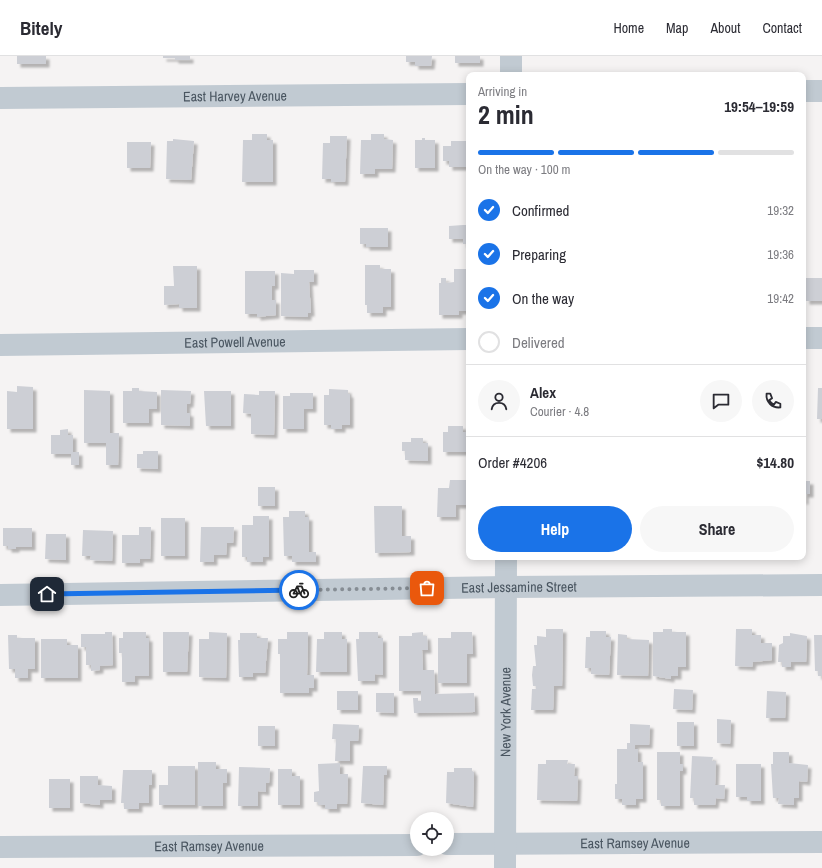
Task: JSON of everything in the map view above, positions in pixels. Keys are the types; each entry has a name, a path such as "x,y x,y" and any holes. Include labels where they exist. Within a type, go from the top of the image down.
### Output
{"street":[{"path":"511,56 511,72"},
{"path":"806,91 822,91"},
{"name":"East Harvey Avenue","path":"0,98 466,94"},
{"path":"806,338 822,338"},
{"name":"East Powell Avenue","path":"0,345 466,339"},
{"name":"New York Avenue","path":"505,868 506,560"},
{"name":"East Jessamine Street","path":"0,595 506,587 822,585"},
{"name":"East Ramsey Avenue","path":"454,844 822,842"},
{"name":"East Ramsey Avenue","path":"0,847 410,844"}],"building":[{"path":"17,56 46,56 46,64 17,64"},
{"path":"163,56 190,56 190,60 175,60 175,58 163,58"},
{"path":"406,56 432,56 431,66 415,66 415,62 406,62"},
{"path":"455,56 480,56 480,63 455,63"},
{"path":"252,134 267,134 267,140 273,140 273,182 242,182 243,140 252,140"},
{"path":"371,134 384,134 384,139 393,140 392,169 375,169 375,174 360,174 361,140 371,140"},
{"path":"330,136 347,136 345,182 331,182 331,179 322,179 323,143 330,143"},
{"path":"422,138 425,138 425,140 435,140 435,168 415,168 415,140 422,140"},
{"path":"173,139 194,141 191,180 166,179 167,141 173,141"},
{"path":"451,141 466,141 466,167 449,167 449,161 443,161 443,146 451,146"},
{"path":"127,142 151,142 150,168 127,168"},
{"path":"466,225 466,244 463,244 463,239 449,239 449,226"},
{"path":"360,228 388,228 388,247 366,247 366,244 360,244"},
{"path":"365,265 380,265 380,269 391,269 391,307 383,307 383,313 367,313 367,305 365,305"},
{"path":"173,266 197,266 197,308 179,308 179,304 164,305 164,286 174,286"},
{"path":"454,269 466,269 466,311 459,311 459,315 439,315 439,283 441,283 441,278 446,278 446,283 454,282"},
{"path":"294,270 314,270 314,282 309,282 311,313 308,313 308,317 281,316 281,273 294,274"},
{"path":"245,271 275,271 275,286 272,286 272,300 276,300 276,315 257,317 257,314 245,314"},
{"path":"806,278 822,278 822,301 806,301"},
{"path":"17,386 33,387 33,429 7,429 7,391 17,392"},
{"path":"132,388 139,388 139,391 157,392 157,409 149,409 149,423 123,423 123,391 132,391"},
{"path":"818,388 822,388 822,419 817,419"},
{"path":"329,389 348,390 348,394 350,394 350,425 342,425 342,429 331,429 331,425 324,425 324,395 329,395"},
{"path":"84,390 110,391 110,433 119,433 118,465 106,465 106,443 84,443"},
{"path":"161,390 191,391 190,404 187,404 187,413 190,413 190,426 161,425"},
{"path":"204,391 231,391 231,426 206,426"},
{"path":"259,391 275,391 274,435 251,434 251,414 243,413 244,394 259,395"},
{"path":"290,393 313,393 313,409 304,409 304,429 283,429 283,396 290,396"},
{"path":"448,426 463,426 463,432 466,432 466,452 443,452 443,432 448,432"},
{"path":"68,429 68,435 73,435 73,452 79,452 79,465 71,465 71,454 51,454 51,435 60,435 60,430"},
{"path":"411,438 423,438 423,443 428,443 428,461 405,460 405,451 402,451 402,442 411,442"},
{"path":"143,451 158,451 158,469 137,468 137,454 143,454"},
{"path":"450,480 466,480 466,505 456,505 456,517 437,517 438,488 449,488"},
{"path":"806,481 810,481 810,494 806,494"},
{"path":"258,487 275,487 275,506 258,506"},
{"path":"374,506 402,506 402,536 411,536 411,552 375,553"},
{"path":"289,511 305,511 305,517 309,517 309,552 316,552 316,562 292,562 292,556 284,556 283,517 289,517"},
{"path":"253,516 269,516 269,557 263,557 263,562 247,562 247,557 242,557 242,525 253,525"},
{"path":"161,518 185,518 185,556 161,556"},
{"path":"139,527 151,527 150,559 140,559 140,563 122,563 122,535 139,535"},
{"path":"201,527 234,527 233,543 227,543 226,555 214,555 214,562 200,562"},
{"path":"3,528 32,528 32,547 16,547 16,549 8,549 8,546 3,546"},
{"path":"83,530 113,531 112,561 90,560 91,556 82,556"},
{"path":"46,534 66,534 66,560 45,559"},
{"path":"546,629 563,629 562,686 554,686 553,710 531,710 532,689 536,689 536,686 533,686 532,675 533,666 536,666 534,645 537,645 537,636 546,637"},
{"path":"663,629 672,629 672,632 686,632 686,667 678,667 678,676 671,676 671,679 653,676 653,632 663,632"},
{"path":"736,629 752,629 752,635 761,635 761,643 772,643 772,660 753,662 752,667 735,666"},
{"path":"590,631 606,631 606,637 611,637 609,675 591,674 591,668 585,668 586,637 590,637"},
{"path":"105,632 112,632 113,665 100,666 100,670 91,671 91,665 86,665 86,647 81,647 81,634 105,634"},
{"path":"123,632 146,632 146,638 149,638 149,676 135,676 135,682 122,682 122,653 119,653 119,638 123,638"},
{"path":"163,632 189,632 187,672 163,672"},
{"path":"209,632 227,633 226,678 199,677 199,639 209,639"},
{"path":"287,632 308,632 307,675 314,675 314,688 309,688 309,693 280,693 280,654 278,654 278,639 287,639"},
{"path":"324,632 342,632 342,639 347,639 347,672 316,672 317,639 324,639"},
{"path":"359,632 378,632 378,638 383,638 383,675 375,674 375,681 358,681 356,639 359,639"},
{"path":"423,632 423,636 427,636 428,650 422,650 423,670 434,670 435,694 474,693 475,712 414,713 413,698 418,698 418,701 421,701 421,691 399,691 399,636 412,636 412,633"},
{"path":"451,632 472,632 473,654 467,654 467,683 438,683 438,638 451,638"},
{"path":"240,633 257,633 257,638 268,638 265,673 253,673 253,677 239,677 238,640 240,640"},
{"path":"790,633 807,636 806,662 791,662 791,667 782,667 782,662 778,662 779,645 783,643 783,636 790,636"},
{"path":"618,634 627,635 627,639 649,640 648,676 617,675"},
{"path":"8,635 17,635 17,638 35,638 35,669 28,669 28,678 15,678 15,669 9,669"},
{"path":"814,635 822,635 822,676 818,676 818,671 815,671"},
{"path":"41,639 67,639 67,645 78,645 78,678 41,678"},
{"path":"674,689 693,690 692,710 673,709"},
{"path":"337,691 358,691 358,710 337,710"},
{"path":"767,691 786,692 785,718 766,718"},
{"path":"376,693 394,693 394,713 376,712"},
{"path":"717,719 731,720 730,744 717,743"},
{"path":"677,722 694,722 694,746 677,746"},
{"path":"333,724 359,725 358,741 350,741 350,761 335,761 336,739 332,739"},
{"path":"630,724 650,725 649,745 635,745 635,749 638,749 638,762 643,762 643,799 636,799 636,805 622,805 622,799 615,799 615,784 617,784 617,749 627,749 627,743 630,743"},
{"path":"258,726 275,726 275,746 258,746"},
{"path":"657,752 680,752 680,764 683,764 683,771 680,771 680,806 661,806 661,800 657,800"},
{"path":"773,752 789,752 789,763 808,765 807,782 799,781 799,798 794,798 794,805 778,804 779,798 773,798 771,764 773,764"},
{"path":"692,756 713,757 712,761 716,761 715,785 725,785 724,799 716,798 715,805 694,805 694,798 690,798"},
{"path":"546,760 568,760 567,764 575,764 574,776 578,776 577,801 537,800 538,764 546,764"},
{"path":"198,762 216,762 216,769 227,769 227,783 223,783 223,806 198,806"},
{"path":"340,763 340,774 348,774 347,804 337,804 337,809 325,809 325,805 318,805 318,802 314,802 314,792 319,791 318,764"},
{"path":"736,764 761,764 761,801 747,801 747,797 736,797"},
{"path":"168,766 195,766 195,805 159,805 159,785 168,785"},
{"path":"363,766 387,766 387,775 384,775 383,805 361,803"},
{"path":"239,767 270,768 269,783 266,783 266,792 258,791 258,806 238,806"},
{"path":"454,768 472,768 472,771 474,772 473,807 446,803 447,772 454,772"},
{"path":"278,769 292,769 292,776 300,776 300,805 278,805"},
{"path":"123,770 152,770 152,785 149,785 149,803 139,803 139,809 124,809 124,803 121,803"},
{"path":"80,776 98,776 98,785 112,786 112,800 100,800 100,805 80,803"},
{"path":"49,779 70,779 70,808 49,808"}],"way so far":[{"path":"299,590 427,588"}],"route":[{"path":"47,594 299,590"}]}
